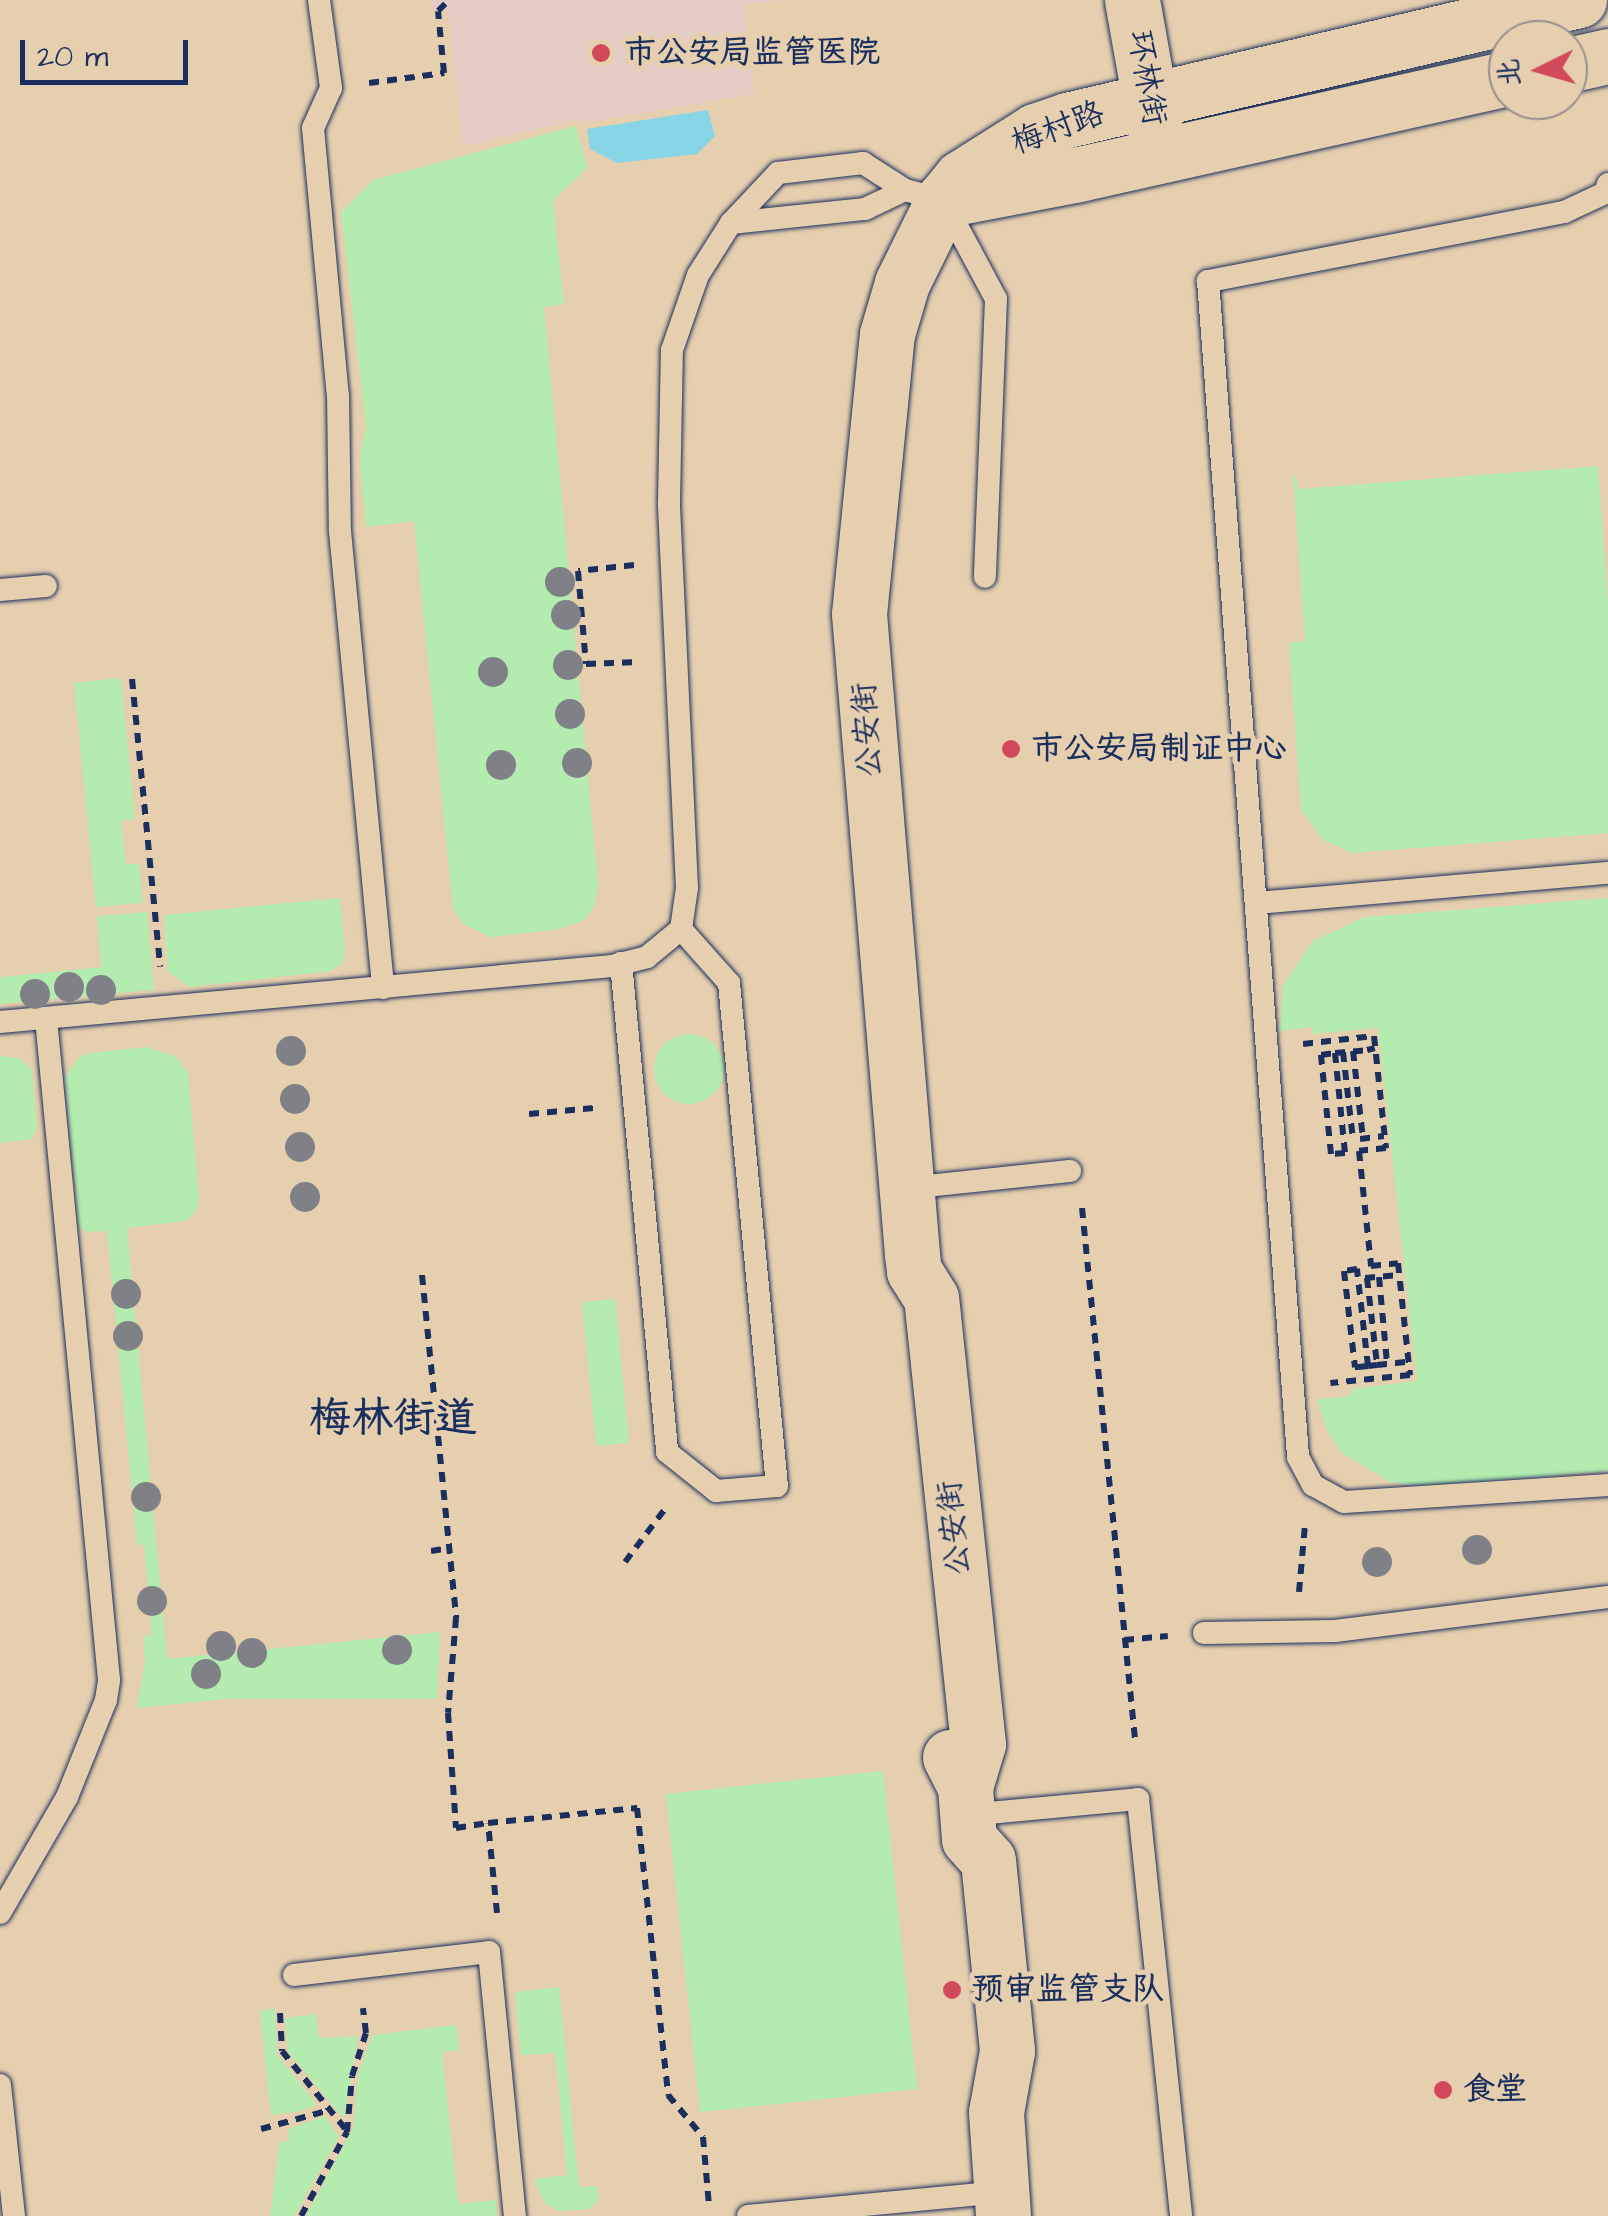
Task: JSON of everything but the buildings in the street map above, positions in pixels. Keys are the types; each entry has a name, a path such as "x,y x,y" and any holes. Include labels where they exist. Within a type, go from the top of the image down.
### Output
{"street":[{"name":"环林街","path":"1132,0 1160,156"},
{"name":"梅村路","path":"924,195 962,178 1035,131 1150,100 1579,0"},
{"name":"梅村路","path":"924,195 1160,156 1488,82"},
{"name":"公安街","path":"924,195 887,334 859,614 914,1271 931,1298 978,1744 967,1814"},
{"path":"967,1814 988,1860 1006,2051 996,2112 1002,2204"}],"lane":[{"path":"319,0 330,88 314,128 338,395 336,464 383,988"},
{"path":"0,1022 621,963 647,957 681,928 687,888 671,561 672,350 698,274 730,223 778,173 863,163 924,195 996,299 985,577"},
{"path":"1608,184 1604,192 1564,212 1208,281 1298,1457 1314,1485 1344,1502 1608,1484"},
{"path":"730,223 865,208 924,195"},
{"path":"0,590 46,586"},
{"path":"1256,902 1608,873"},
{"path":"621,963 667,1452 716,1491 778,1486 729,984 681,928"},
{"path":"0,1912 68,1797 106,1700 109,1680 46,1018"},
{"path":"908,1188 1070,1171"},
{"path":"1204,1632 1335,1631 1608,1597"},
{"path":"967,1814 1138,1799 1180,2216"},
{"path":"300,1974 489,1952 514,2216"},
{"path":"0,2085 14,2216"},
{"path":"748,2216 1002,2204"}],"path":[{"path":"387,80 444,72 438,10 449,0"},
{"path":"671,561 578,571 586,664 674,660"},
{"path":"132,679 164,1008"},
{"path":"1313,1042 1374,1036 1376,1048 1386,1148 1359,1151 1371,1266 1398,1263 1410,1375 1350,1381"},
{"path":"1339,1053 1348,1140 1345,1153 1331,1154 1321,1055 1376,1048"},
{"path":"1353,1051 1363,1139"},
{"path":"529,1114 635,1106"},
{"path":"1348,1140 1384,1136"},
{"path":"1082,1208 1134,1738"},
{"path":"1372,1366 1363,1278 1357,1269 1344,1271 1355,1368 1408,1362"},
{"path":"422,1275 456,1618 448,1712 456,1828 637,1808 668,2095 704,2137 710,2216"},
{"path":"1363,1278 1399,1275"},
{"path":"1378,1277 1387,1364"},
{"path":"625,1562 692,1472"},
{"path":"1301,1543 1302,1563"},
{"path":"432,1551 450,1548"},
{"path":"1124,1640 1140,1638"},
{"path":"488,1823 497,1915 489,1952"},
{"path":"301,2216 348,2132 352,2076 366,2034 358,1967"},
{"path":"300,1974 309,2010 278,2013 282,2051 348,2132"},
{"path":"261,2129 330,2110"}],"shaded area":[{"name":"市公安局监管医院","path":"432,0 781,0 744,5 754,94 583,123 582,119 463,146 448,10 433,11"}],"green space":[{"path":"576,126 587,168 553,201 564,304 544,307 598,884 594,907 584,920 560,929 490,937 463,924 453,908 414,521 366,527 360,460 366,426 341,212 373,180"},
{"path":"1598,466 1608,604 1608,833 1351,853 1322,839 1301,809 1289,643 1305,641 1293,475 1298,489"},
{"path":"121,678 135,819 121,821 126,864 139,864 143,903 96,907 74,683"},
{"path":"340,898 345,951 343,963 331,971 190,987 168,972 164,915"},
{"path":"1608,898 1608,1471 1423,1486 1390,1482 1342,1453 1327,1431 1317,1399 1351,1396 1351,1389 1417,1381 1378,1028 1312,1034 1311,1027 1280,1031 1283,985 1313,941 1364,917"},
{"path":"147,912 154,990 0,1004 0,977 101,967 97,916"},
{"path":"689,1034 703,1036 714,1044 722,1055 722,1083 714,1094 703,1102 689,1104 675,1102 664,1094 656,1083 654,1069 656,1055 664,1044 675,1036"},
{"path":"146,1047 175,1056 188,1072 199,1199 196,1212 186,1221 127,1228 167,1659 440,1632 437,1699 227,1699 137,1708 145,1661 143,1637 152,1635 144,1545 137,1544 107,1231 86,1232 79,1226 65,1076 79,1058 90,1053"},
{"path":"0,1056 20,1058 32,1071 37,1127 31,1139 0,1143"},
{"path":"615,1299 629,1443 596,1446 582,1302"},
{"path":"883,1771 917,2089 700,2112 666,1794"},
{"path":"559,1987 579,2187 596,2186 599,2199 589,2209 559,2211 544,2203 534,2179 567,2175 555,2053 521,2055 515,1992"},
{"path":"275,2008 277,2054 317,2105 271,2115 260,2011"},
{"path":"316,2014 319,2038 358,2036 344,2119 288,2052 285,2018"},
{"path":"456,2025 459,2050 442,2052 458,2204 496,2200 497,2216 306,2216 354,2126 358,2074 372,2035"},
{"path":"325,2116 339,2137 294,2216 270,2216 280,2142 289,2141 288,2129"}],"water":[{"path":"708,110 715,136 697,154 617,163 590,149 587,129"}],"place":[{"name":"市公安局监管医院","path":"601,53"},
{"name":"市公安局制证中心","path":"1011,749"},
{"name":"预审监管支队","path":"952,1990"},
{"name":"食堂","path":"1443,2090"}],"district":[{"name":"梅林街道","path":"393,1419"}]}
